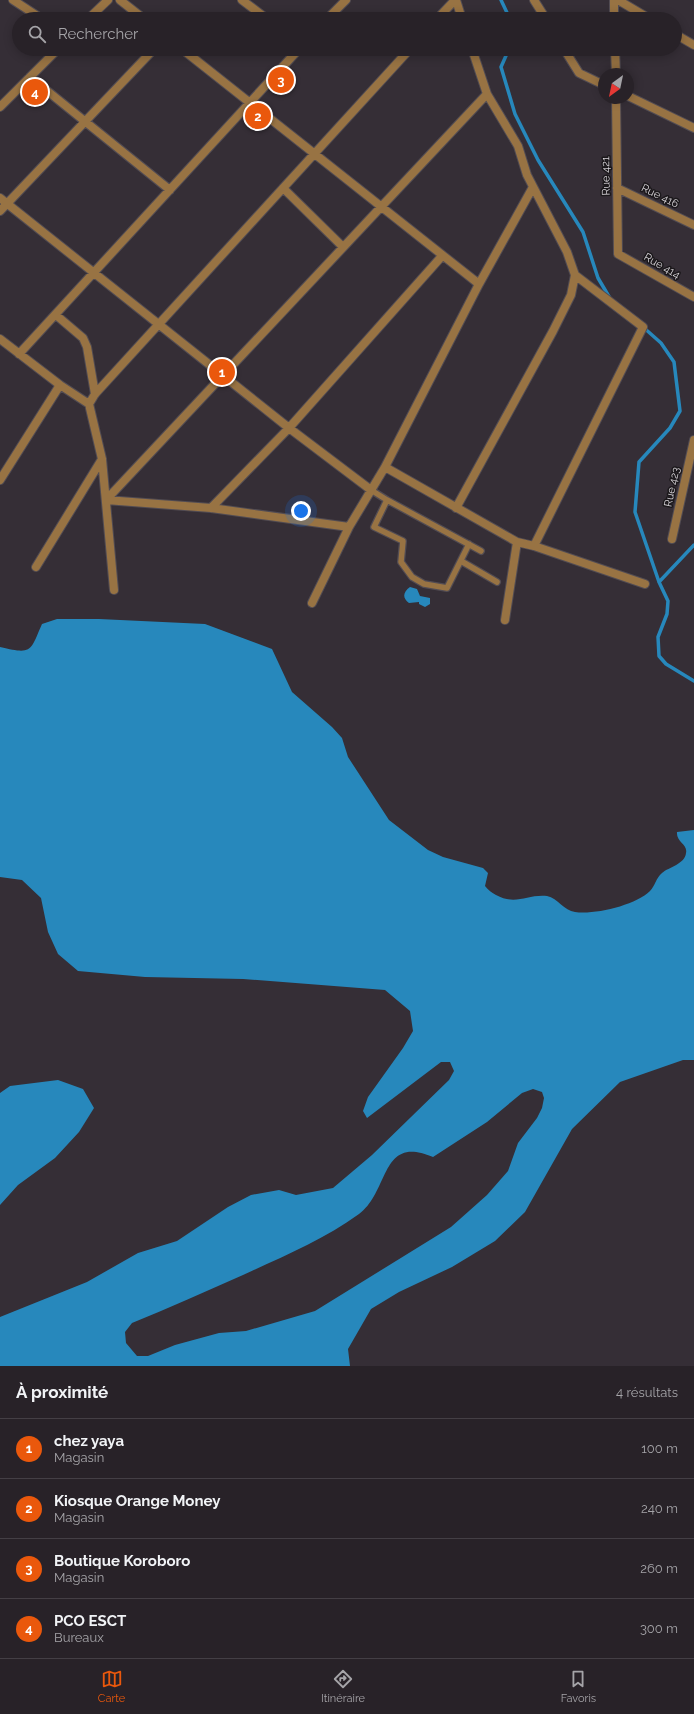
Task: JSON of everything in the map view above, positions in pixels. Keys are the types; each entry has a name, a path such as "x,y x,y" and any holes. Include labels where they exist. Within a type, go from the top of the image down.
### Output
{"street":[{"path":"13,0 31,12"},
{"path":"95,12 108,0"},
{"path":"120,0 135,12"},
{"path":"242,0 258,12"},
{"path":"334,12 346,0"},
{"path":"444,12 455,0 459,12"},
{"path":"534,0 542,12"},
{"path":"614,0 614,12"},
{"path":"618,0 638,12"},
{"path":"682,38 694,45"},
{"path":"0,107 51,56"},
{"path":"0,211 147,56"},
{"path":"191,56 479,284"},
{"path":"20,354 293,56"},
{"path":"89,404 95,394 404,56"},
{"path":"456,508 553,331 571,295 575,275 567,252 527,175 518,146 486,94 474,56"},
{"path":"568,56 579,73 598,82"},
{"path":"615,56 616,68"},
{"path":"30,77 170,190"},
{"path":"106,500 486,94"},
{"path":"634,99 694,128"},
{"name":"Rue 421","path":"616,104 618,254"},
{"path":"312,603 349,527 385,467 479,284 533,187"},
{"path":"283,188 343,247"},
{"name":"Rue 416","path":"617,188 694,224"},
{"path":"0,198 289,428 371,490"},
{"name":"Rue 414","path":"618,254 694,297"},
{"path":"211,508 289,428 442,256"},
{"path":"534,546 643,327 575,275"},
{"path":"56,315 83,338 87,347 95,394"},
{"path":"0,339 60,385 89,404 102,459 114,590"},
{"path":"0,480 60,385"},
{"name":"Rue 423","path":"672,539 694,440"},
{"path":"36,567 102,459"},
{"path":"385,467 517,542 534,546 645,584"},
{"path":"106,500 211,508 349,527"},
{"path":"505,620 517,542"}],"lane":[{"path":"371,490 481,551"},
{"path":"387,500 374,527 403,541 401,562 412,577 424,584 447,588 469,544"},
{"path":"461,561 497,582"}],"water":[{"path":"410,587 417,589 420,596 430,598 430,604 425,607 419,604 419,602 409,603 405,599 404,595"},
{"path":"57,619 99,619 205,624 272,649 292,692 332,727 342,738 348,757 389,820 428,850 443,857 483,868 488,873 485,886 493,893 503,898 516,900 547,896 551,897 571,911 583,913 625,905 644,896 652,889 658,877 662,873 683,860 686,850 678,838 677,832 694,830 694,1060 683,1060 620,1082 572,1129 525,1212 495,1241 452,1267 399,1292 371,1309 348,1349 350,1366 0,1366 0,1317 87,1282 138,1253 177,1241 228,1207 251,1195 279,1190 296,1195 333,1188 372,1155 449,1080 454,1071 450,1062 441,1062 367,1118 363,1111 368,1097 403,1048 413,1031 410,1011 385,990 243,979 145,977 78,971 58,954 48,932 41,898 22,880 0,877 0,647 19,651 29,649 42,624","holes":["533,1089 542,1092 544,1098 542,1108 537,1118 518,1143 508,1171 487,1195 451,1227 315,1311 246,1331 219,1333 175,1345 148,1356 137,1356 126,1343 125,1332 132,1323 287,1255 317,1240 359,1214 369,1204 394,1159 403,1153 416,1152 433,1157 487,1122 522,1093"]},
{"path":"58,1080 83,1089 94,1108 79,1132 55,1158 18,1185 0,1205 0,1093 10,1086"}],"waterway":[{"path":"501,0 507,12"},
{"path":"506,56 501,67 515,114 538,160 583,232 598,278 611,300"},
{"path":"643,327 661,343 674,362 680,411 670,428 639,462 635,512 659,582 668,601 667,614 658,637 659,656 666,664 694,681"},
{"path":"659,582 694,545"}],"place":[{"name":"Boutique Koroboro","path":"281,80"},
{"name":"PCO ESCT","path":"35,92"},
{"name":"Kiosque Orange Money","path":"258,116"},
{"name":"chez yaya","path":"222,372"}]}
